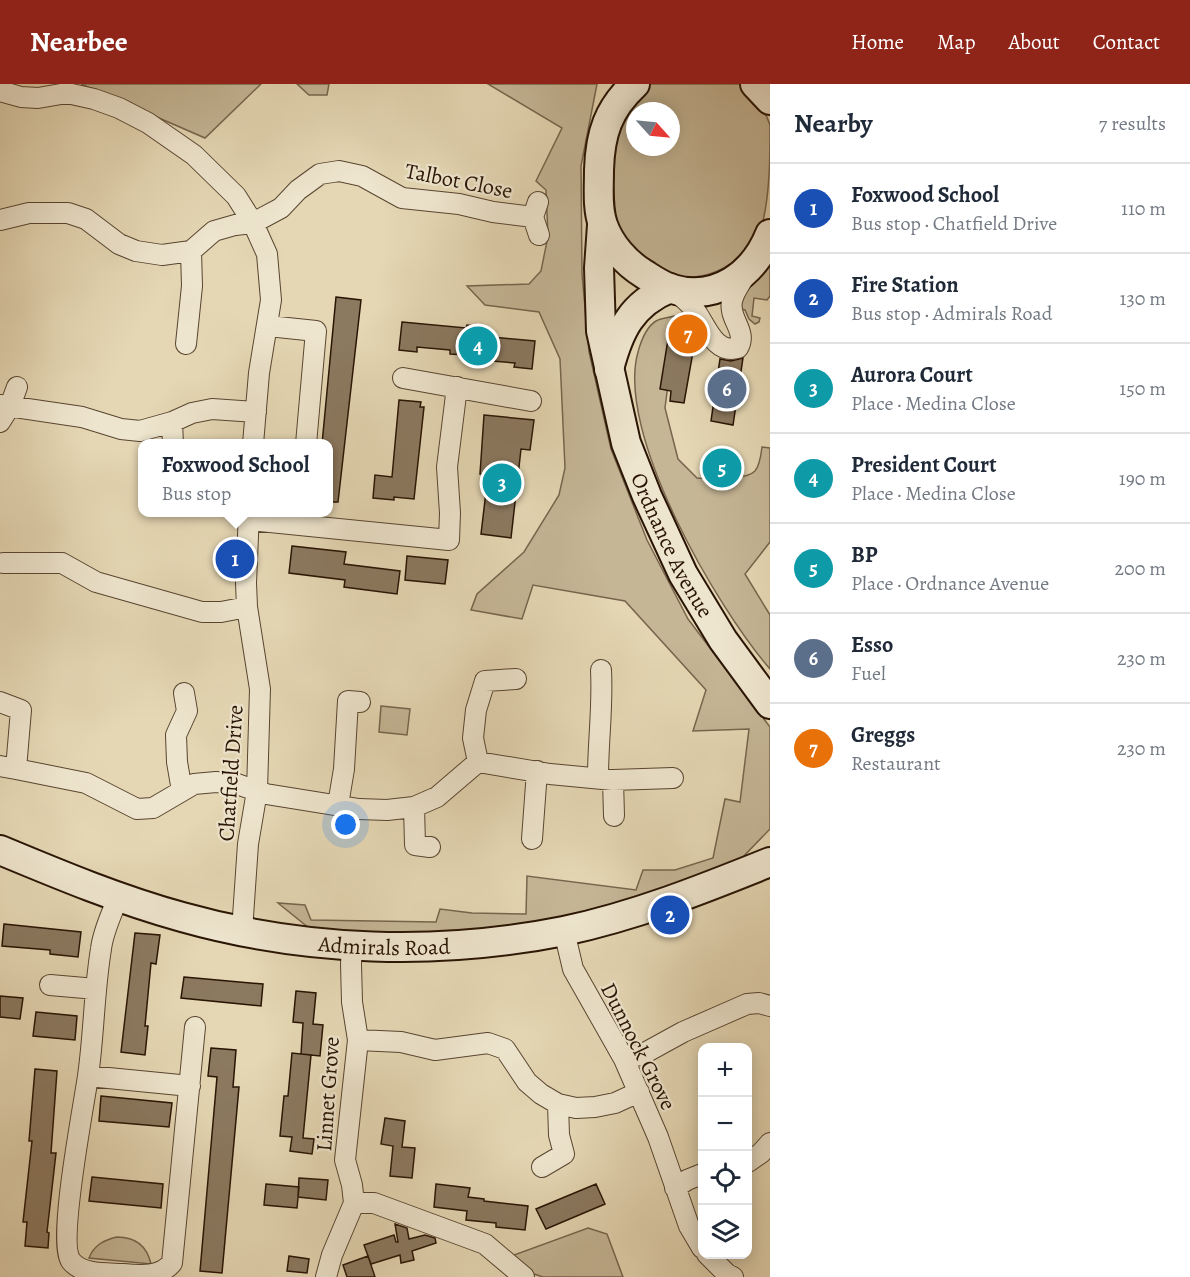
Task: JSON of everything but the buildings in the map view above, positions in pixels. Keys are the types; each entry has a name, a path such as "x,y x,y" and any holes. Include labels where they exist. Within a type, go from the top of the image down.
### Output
{"street":[{"name":"Ordnance Avenue","path":"610,84 600,159 599,206 602,225 598,268 601,331 608,371 626,443 647,496 683,574 723,640 770,704"},
{"path":"603,130 614,108 635,84"},
{"path":"756,84 770,100"},
{"path":"0,91 21,97 38,98 63,88 119,108 172,139 215,174 236,196 253,223 267,255 271,300 259,373 253,439"},
{"name":"Talbot Close","path":"191,250 214,231 253,223 281,208 298,190 320,174 339,171 362,176 402,198 459,204 493,212 537,218"},
{"path":"0,220 28,213 68,213 86,219 119,244 136,251 162,255 191,250 192,286 186,344"},
{"path":"602,225 611,242 634,268 671,288 687,301 696,311 711,337 722,347 730,350 738,348 741,343 741,335 732,317 732,302 762,251"},
{"path":"608,371 621,332 633,313 643,303 671,288 689,292 711,290 733,281 762,251"},
{"path":"268,326 316,331 306,439"},
{"path":"403,378 531,401"},
{"path":"17,387 3,411 82,417 121,429 140,431 172,422 192,413 212,409 256,412"},
{"path":"274,517 299,518 449,540 447,467 457,387"},
{"path":"172,422 173,439"},
{"name":"Chatfield Drive","path":"242,931 248,844 257,791 260,689 247,607 249,517"},
{"path":"3,563 63,556 96,582 202,612 221,612 247,607"},
{"path":"607,678 598,748 614,816"},
{"path":"478,762 473,738 476,710 485,681 516,679"},
{"path":"182,790 177,762 176,735 187,711 184,693"},
{"path":"338,805 344,768 348,700 360,702"},
{"path":"0,702 21,710 8,767 86,783 137,808 153,808 194,784 216,782 234,783 266,794 359,809 387,810 414,807 436,797 478,762 606,779 673,778"},
{"path":"532,839 537,771"},
{"path":"414,807 415,845 430,847"},
{"name":"Admirals Road","path":"0,850 118,897 182,917 242,931 298,940 352,945 416,947 462,945 564,930 648,908 697,892 770,862"},
{"path":"118,897 104,936 96,989 88,1076 71,1187 67,1252 71,1261 85,1270 158,1275 164,1273 172,1263 195,1027"},
{"name":"Dunnock Grove","path":"564,930 573,969 624,1059 658,1137 689,1226 698,1241"},
{"name":"Linnet Grove","path":"352,945 352,1002 358,1040 345,1160 354,1203"},
{"path":"50,985 96,989"},
{"path":"624,1059 643,1054 683,1032 747,1004 770,1005"},
{"path":"358,1040 401,1042 435,1050 488,1043 504,1049 527,1082 541,1094 558,1104 576,1108 615,1103 639,1092"},
{"path":"88,1076 190,1086"},
{"path":"542,1167 564,1154 558,1104"},
{"path":"752,1159 770,1143"},
{"path":"675,1188 698,1176"},
{"path":"326,1277 332,1254 354,1203 374,1203 485,1244 524,1277"},
{"path":"712,1259 727,1276"}],"shaded area":[{"path":"81,84 261,84 205,138"},
{"path":"297,84 329,84 327,95 309,95"},
{"path":"488,84 597,84 581,166 582,274 589,352 611,449 647,540 688,619 770,727 770,829 738,862 635,901 534,925 463,932 393,934 309,928 278,903 305,905 311,920 436,922 440,909 472,913 526,914 527,876 636,890 643,870 675,870 713,858 725,799 740,802 749,729 693,731 706,690 625,601 533,585 522,619 471,610 477,594 524,552 559,495 565,468 560,359 539,312 485,305 467,286 529,284 541,271 548,236 546,190 536,181 562,128"},
{"path":"648,84 743,84 768,119 770,161 763,221 747,249 723,268 693,277 677,276 661,271 623,238 615,212 613,178 617,144 626,115 626,156 680,156 680,102 634,102"},
{"path":"770,263 770,296 767,300 754,298 752,316 760,318 755,324 749,319 745,310 741,309 742,302 751,284"},
{"path":"674,316 676,323 665,408 678,459 697,478 736,478 755,471 762,447 770,448 770,542 745,574 770,615 770,669 748,641 699,563 656,472 641,427 635,386 639,348 652,324"},
{"path":"381,706 410,709 407,735 379,732"},
{"path":"588,1228 607,1234 623,1277 543,1277 531,1273 514,1255"},
{"path":"123,1237 139,1244 147,1252 151,1264 89,1258 100,1244"}],"place":[{"name":"Greggs","path":"688,334"},
{"name":"President Court","path":"478,346"},
{"name":"Esso","path":"727,389"},
{"name":"BP","path":"722,468"},
{"name":"Aurora Court","path":"502,483"},
{"name":"Foxwood School","path":"235,559"},
{"name":"Fire Station","path":"670,915"}]}
